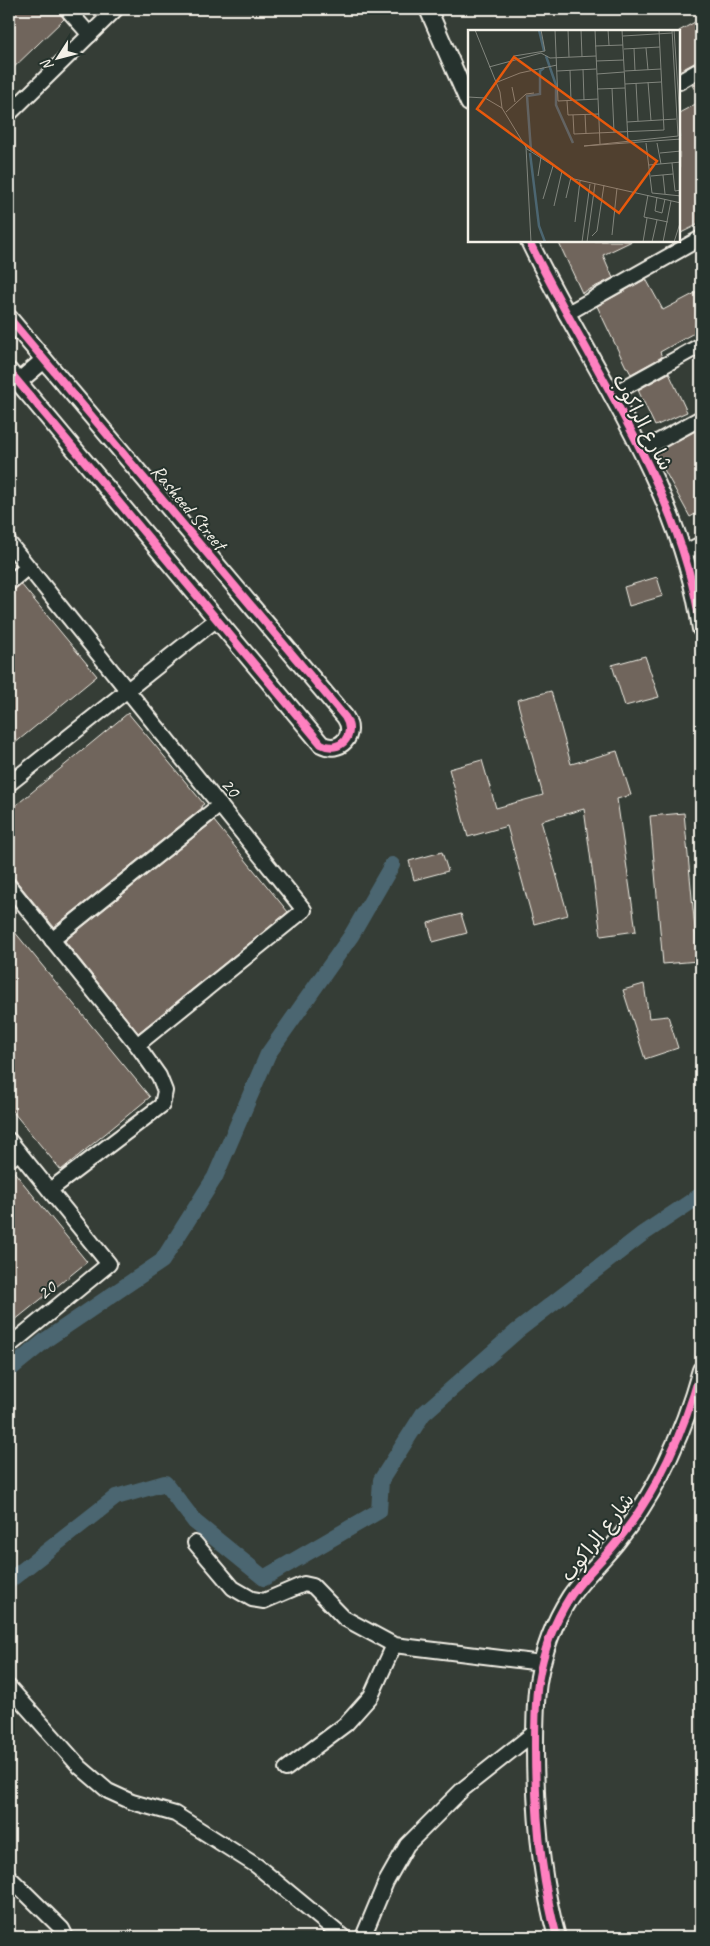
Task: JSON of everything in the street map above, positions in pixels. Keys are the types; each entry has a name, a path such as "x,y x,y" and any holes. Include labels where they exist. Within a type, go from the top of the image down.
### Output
{"street":[{"path":"67,9 90,35"},
{"path":"9,114 116,9"},
{"path":"428,9 468,101"},
{"path":"680,81 701,69"},
{"path":"566,314 701,238"},
{"name":"شارع الراكوب","path":"530,242 566,314 641,451 661,492 683,553 701,629"},
{"name":"Rasheed Street","path":"9,318 345,717 350,732 345,742 331,747 321,744 217,619"},
{"path":"610,395 701,345"},
{"path":"9,784 126,689 217,619 12,381 44,360"},
{"path":"641,451 701,418"},
{"name":"20","path":"9,543 304,910 137,1045"},
{"path":"683,553 701,544"},
{"path":"9,582 28,567"},
{"path":"52,940 220,805"},
{"path":"9,886 137,1045 159,1076 165,1091 162,1105 50,1190 14,1156 9,1140"},
{"name":"20","path":"9,1346 109,1264 50,1190"},
{"name":"شارع الراكوب","path":"557,1937 546,1888 535,1782 536,1699 542,1663 554,1628 571,1596 620,1539 665,1469 687,1418 701,1370"},
{"path":"195,1542 233,1588 252,1599 264,1601 304,1584 313,1586 344,1618 394,1645 542,1663"},
{"path":"286,1769 346,1724 371,1696 394,1645"},
{"path":"9,1687 80,1767 108,1791 132,1802 176,1814 257,1866 343,1937"},
{"path":"363,1937 386,1882 406,1845 463,1790 535,1732"},
{"path":"9,1878 62,1929 66,1937"}],"building":[{"path":"9,9 58,9 64,19 9,72"},
{"path":"695,22 701,33 701,60 680,70 680,30"},
{"path":"701,79 701,101 692,85"},
{"path":"701,101 701,223 680,234 680,112"},
{"path":"558,242 630,242 603,255 613,278 582,293"},
{"path":"646,279 663,310 701,290 701,329 660,352 662,357 631,374 597,306"},
{"path":"669,373 687,412 655,426 638,390"},
{"path":"701,428 701,511 690,517 655,453"},
{"path":"657,577 663,596 629,606 624,587"},
{"path":"21,584 97,676 9,748 9,594"},
{"path":"645,656 659,697 625,706 612,665"},
{"path":"551,691 571,764 617,751 631,795 617,799 636,931 601,936 584,809 541,821 568,915 534,924 507,826 468,837 449,769 482,760 496,808 543,795 517,700"},
{"path":"128,713 204,804 201,806 202,808 54,927 9,872 9,811"},
{"path":"684,813 698,961 663,964 650,816"},
{"path":"214,821 288,912 138,1033 65,941"},
{"path":"442,852 448,871 414,880 409,861"},
{"path":"461,914 467,933 433,942 428,923"},
{"path":"9,925 150,1097 61,1170 9,1107"},
{"path":"644,984 649,1018 668,1016 678,1048 645,1059 623,990"},
{"path":"11,1168 87,1262 9,1325 9,1169"}],"waterway":[{"path":"9,1370 47,1339 162,1261 215,1177 268,1054 351,936 392,865"},
{"path":"9,1581 116,1497 165,1483 195,1522 264,1578 379,1511 381,1480 423,1414 517,1331 641,1235 701,1195"}],"cycle path":[{"path":"530,242 654,477 674,526 690,577 701,629"},
{"path":"9,318 345,717 349,730 345,741 334,747 321,744 9,371"},
{"path":"557,1937 546,1890 536,1794 536,1706 538,1682 543,1660 554,1627 570,1597 619,1539 658,1480 687,1415 701,1370"}]}
